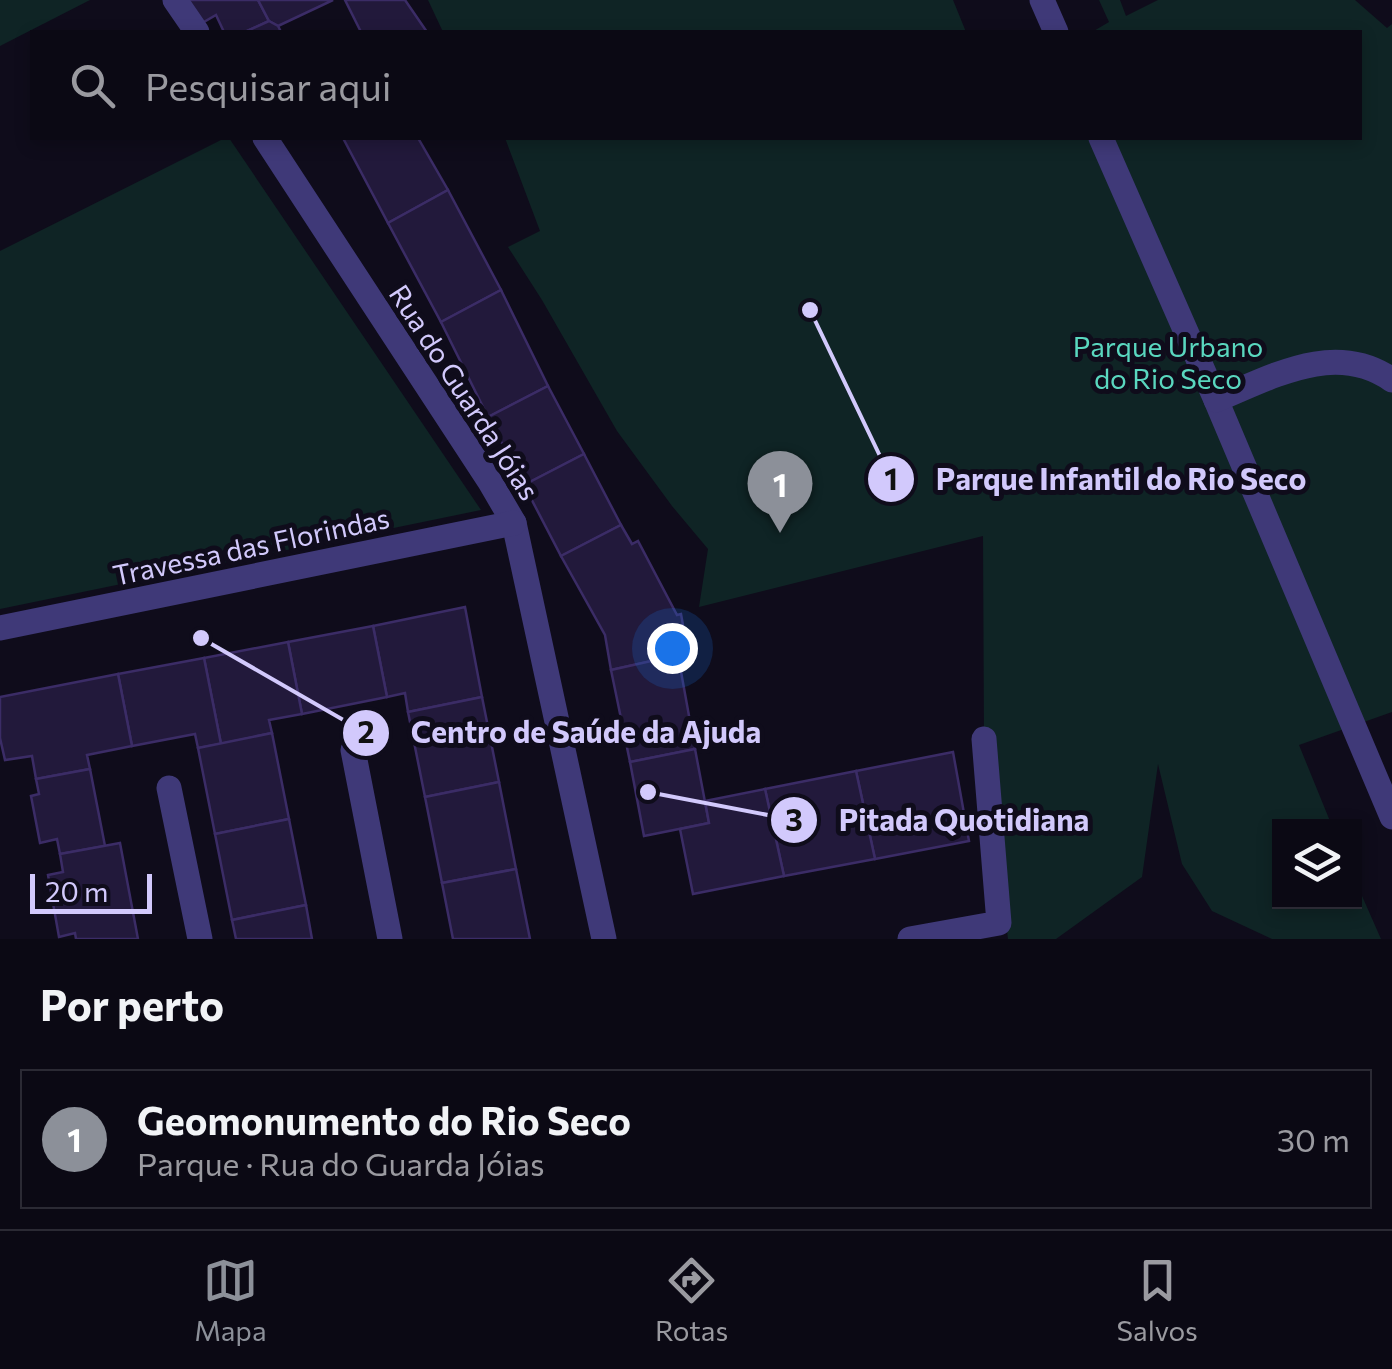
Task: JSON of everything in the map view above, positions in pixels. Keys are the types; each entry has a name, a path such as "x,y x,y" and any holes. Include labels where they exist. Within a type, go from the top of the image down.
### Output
{"street":[{"path":"176,0 196,30"},
{"path":"1042,0 1055,30"},
{"name":"Rua do Guarda Jóias","path":"266,140 514,523 604,939"},
{"path":"1102,140 1392,817"},
{"path":"1216,400 1294,368 1322,361 1350,362 1392,380"},
{"name":"Travessa das Florindas","path":"0,628 514,523"},
{"path":"910,939 998,923 984,739"},
{"path":"353,750 390,939"},
{"path":"169,788 200,939"}],"green space":[{"path":"0,0 90,0 30,30 0,46"},
{"path":"428,0 953,0 965,30 442,30"},
{"name":"Parque Urbano do Rio Seco","path":"1099,0 1120,0 1126,16 1158,0 1355,0 1387,28 1392,24 1392,712 1299,745 1329,819 1272,819 1272,909 1362,909 1362,896 1381,939 1272,939 1212,911 1182,864 1158,764 1142,877 1056,939 1008,939 984,739 983,536 699,607 708,549 617,431 508,247 540,231 506,140 1362,140 1362,30 1095,30 1109,22"},
{"path":"221,140 230,140 481,510 0,609 0,251"}],"building":[{"path":"188,0 258,0 269,21 249,30 223,30 216,15 202,23"},
{"path":"258,0 333,0 278,26 269,21"},
{"path":"345,0 405,0 426,30 360,30"},
{"path":"269,21 280,30 249,30"},
{"path":"344,140 419,140 448,190 388,223"},
{"path":"448,190 501,290 441,322 388,223"},
{"path":"501,290 548,386 488,417 441,322"},
{"path":"548,386 584,454 524,485 488,417"},
{"path":"584,454 621,525 561,556 524,485"},
{"path":"621,525 632,544 638,541 677,615 681,614 688,653 611,670 605,635 561,556"},
{"path":"465,607 482,697 408,712 405,693 387,697 373,626"},
{"path":"373,626 387,697 302,714 288,642"},
{"path":"288,642 302,714 269,720 272,733 221,744 204,658"},
{"path":"678,655 695,749 630,762 611,670"},
{"path":"204,658 221,744 198,748 195,734 132,746 118,674"},
{"path":"118,674 132,746 87,755 90,769 36,779 32,756 5,760 0,738 0,697"},
{"path":"482,697 499,782 425,797 408,712"},
{"path":"272,733 289,819 215,834 198,748"},
{"path":"695,749 709,823 644,836 630,762"},
{"path":"953,752 969,841 875,859 856,771"},
{"path":"90,769 105,846 60,854 57,839 40,843 31,796 39,794 36,779"},
{"path":"856,771 875,859 784,876 765,789"},
{"path":"499,782 516,869 442,883 425,797"},
{"path":"765,789 784,876 693,894 680,829 709,823 705,801"},
{"path":"289,819 306,905 232,920 215,834"},
{"path":"120,843 138,939 76,939 75,933 59,937 48,875 63,872 60,854"},
{"path":"516,869 530,939 453,939 442,883"},
{"path":"306,905 312,939 236,939 232,920"}],"place":[{"name":"Parque Infantil do Rio Seco","path":"810,310"},
{"name":"Geomonumento do Rio Seco","path":"780,533"},
{"name":"Centro de Saúde da Ajuda","path":"201,638"},
{"name":"Pitada Quotidiana","path":"648,792"}]}
